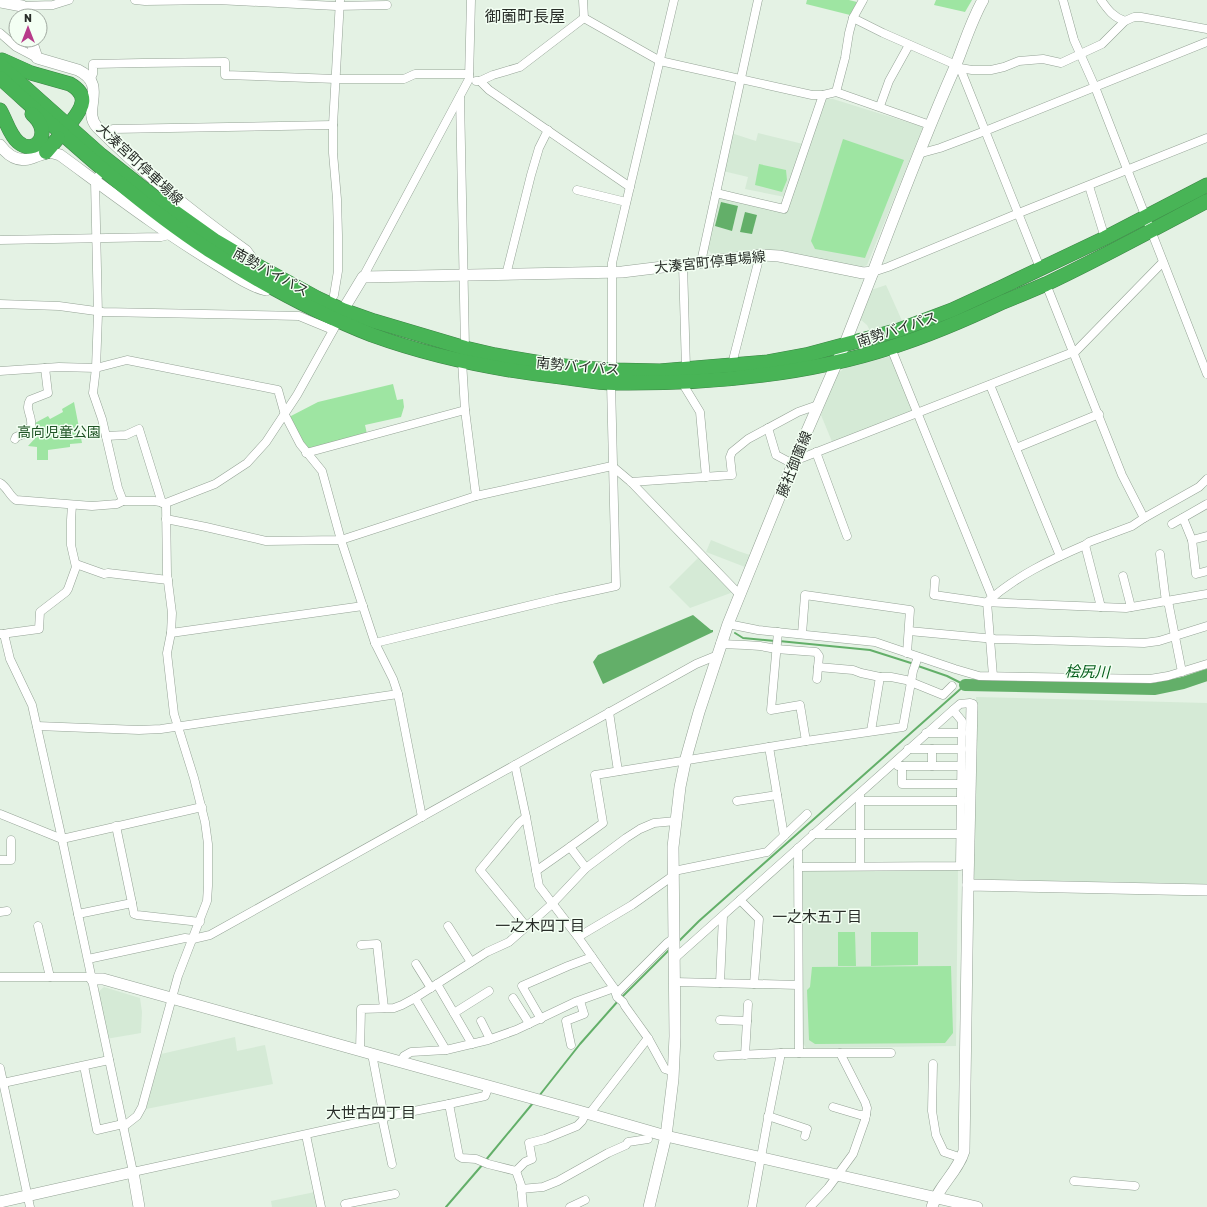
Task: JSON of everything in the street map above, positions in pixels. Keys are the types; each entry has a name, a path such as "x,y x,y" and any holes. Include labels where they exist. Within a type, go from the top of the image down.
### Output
{"highway":[{"path":"0,59 31,73 74,86 81,93 83,100 81,107 72,121"},
{"name":"南勢バイパス","path":"0,65 101,155 162,203 214,240 317,298 338,320"},
{"name":"南勢バイパス","path":"0,78 94,162 157,212 211,251 284,295 338,320 407,332 504,370 612,376 683,375 735,379 808,368 836,362 891,348 948,327 1046,284 1207,201"},
{"path":"0,85 39,121 42,131 40,141 37,144 30,146 19,143 12,136 0,110"},
{"path":"46,152 58,138"},
{"name":"南勢バイパス","path":"683,375 806,355 846,340 899,330 952,310 1105,238 1207,185"}],"street":[{"path":"38,8 69,0"},
{"path":"135,0 217,0 387,5"},
{"path":"0,483 5,487 11,497 16,500 92,506 117,504 123,501 154,501 164,503 216,484 247,462 266,442 285,415 363,277 460,97 469,77 471,0"},
{"path":"583,0 584,18"},
{"path":"375,643 616,586 612,466 612,263 674,0"},
{"path":"701,262 758,0"},
{"path":"836,92 853,18 863,0"},
{"path":"872,272 918,154 958,66 983,0"},
{"path":"1063,0 1074,40 1207,374"},
{"path":"1101,0 1110,13 1118,19 1125,21"},
{"path":"0,2 15,8"},
{"path":"334,296 338,271 338,235 333,153 333,125 340,3"},
{"path":"853,18 883,34 958,66 972,70 991,70 1019,61 1043,59 1061,63 1102,44 1125,21 1134,17 1142,17 1207,29"},
{"path":"480,81 493,75 520,67 584,18"},
{"path":"584,18 660,61 812,95 823,96 836,92 880,106 930,125"},
{"path":"0,33 16,47 37,58 78,70 90,80 93,74 93,64 225,62 225,74 336,79 404,79 414,74 469,77 480,81 489,90 630,187"},
{"path":"918,154 940,148 984,131 1207,42"},
{"path":"880,106 889,81 909,44"},
{"path":"34,48 37,58"},
{"path":"958,66 1019,213 1040,268"},
{"name":"大湊宮町停車場線","path":"90,80 94,91 92,105 93,120 95,125 117,152 141,169 200,218 246,251 260,267"},
{"path":"716,193 784,209 823,96"},
{"path":"460,97 465,410 476,496"},
{"path":"102,133 113,129 333,125"},
{"path":"506,275 533,168 539,148 548,130"},
{"path":"872,272 888,267 1207,138"},
{"path":"0,145 7,154 15,159 31,159 46,152 60,156 97,178 169,235 245,281 262,289 284,295"},
{"path":"97,178 98,311 96,368 92,393 106,436 118,488 123,501"},
{"path":"1088,186 1105,238"},
{"path":"577,190 626,202"},
{"path":"0,240 161,237 169,235"},
{"path":"732,366 760,255"},
{"name":"大湊宮町停車場線","path":"363,277 612,272 760,255 779,256 863,273 872,272"},
{"path":"768,428 776,455 794,462 816,452 1074,352 1163,262"},
{"path":"683,264 683,375 700,412 706,477"},
{"name":"藤社御薗線","path":"649,1207 666,1136 674,1072 674,847 676,821 686,761 698,712 728,624 794,462 846,340 872,272"},
{"path":"1046,284 1122,475 1144,518"},
{"path":"0,304 59,306 98,311 299,316 338,320"},
{"path":"891,348 918,412 990,599 990,638 993,676"},
{"path":"0,371 59,367 96,368 127,360 278,390 285,415 300,444 322,472 341,540 375,643 394,679 422,816"},
{"path":"14,439 23,434 31,426 32,420 27,408 28,402 48,392 45,368"},
{"path":"990,385 1060,556"},
{"path":"631,482 732,475 730,457 732,452 748,439 768,428 798,412 818,405"},
{"path":"306,453 465,410"},
{"path":"1016,448 1099,414"},
{"path":"84,1066 97,1130 123,1125 137,1116 142,1107 178,976 207,901 208,844 202,807 174,714 167,653 171,633 172,613 168,580 164,503 139,429 126,435 106,436"},
{"path":"816,452 847,536"},
{"path":"612,466 631,482 740,595"},
{"path":"166,520 206,527 266,541 341,540 476,496 612,466"},
{"path":"990,599 1026,573 1099,538 1132,526 1198,487 1207,479"},
{"path":"1172,524 1207,504"},
{"path":"72,505 72,545 76,564 66,592 40,612 40,629 2,634 10,660 32,705 62,838 81,913 86,955 133,1172 139,1207"},
{"path":"1183,518 1192,540 1196,574 1207,571"},
{"path":"1192,540 1207,536"},
{"path":"1085,545 1101,606"},
{"path":"1160,554 1167,602 1182,672"},
{"path":"76,564 104,574 108,573 168,580"},
{"path":"1123,576 1131,607"},
{"path":"935,580 934,595 1101,606 1131,607 1207,594"},
{"path":"802,634 805,595 910,610 907,653"},
{"path":"171,633 363,606"},
{"path":"728,624 778,633 802,634 875,642 907,653 917,660 974,675 1150,679 1182,672 1207,664"},
{"path":"909,630 990,638 1144,644 1207,626"},
{"path":"778,633 771,710 800,705 806,740"},
{"path":"88,959 185,938 193,939 210,935 696,664 719,649 753,645 816,652 819,656 817,679"},
{"path":"536,871 603,823 595,775 806,740 902,727 912,683 913,671 917,660"},
{"path":"818,667 853,670 880,677 891,677 943,695 952,686"},
{"path":"871,731 880,677"},
{"path":"37,726 139,730 177,727 398,694"},
{"path":"674,956 723,916 952,710 963,703 970,703 972,705 964,1145 962,1158 933,1202"},
{"path":"798,867 960,866 962,721 952,710"},
{"path":"609,712 618,771"},
{"path":"926,733 962,733"},
{"path":"769,747 784,836"},
{"path":"908,749 962,749"},
{"path":"932,749 932,766"},
{"path":"515,765 539,886 578,937 624,1006 648,1038 665,1069 674,1072"},
{"path":"889,766 961,766"},
{"path":"902,766 902,784 961,784"},
{"path":"860,792 860,866"},
{"path":"737,801 777,795"},
{"path":"860,801 961,800"},
{"path":"0,814 62,838 202,807"},
{"path":"578,937 632,905 674,873 767,852 807,814"},
{"path":"526,817 519,823 480,870 526,926"},
{"path":"360,1051 361,1009 398,1007 415,998 487,952 508,942 552,904 586,868 626,838 640,829 654,823 676,821"},
{"path":"116,826 134,914 200,922"},
{"path":"814,834 960,834"},
{"path":"0,860 11,860 11,840"},
{"path":"570,847 586,868"},
{"path":"798,848 799,1053"},
{"path":"968,885 1207,890"},
{"path":"740,900 759,919 754,984"},
{"path":"81,913 132,903"},
{"path":"720,983 723,916"},
{"path":"38,926 50,977"},
{"path":"448,926 471,962"},
{"path":"400,1062 404,1056 411,1052 446,1050 472,1044 490,1039 529,1024 580,1001 618,995 667,943 674,939"},
{"path":"361,945 377,944 384,1008"},
{"path":"541,1019 522,986 592,957"},
{"path":"416,964 454,1013 472,1044"},
{"path":"0,977 104,979 360,1051 528,1096 666,1136 837,1176 933,1202 977,1207"},
{"path":"675,982 798,985"},
{"path":"454,1013 489,991"},
{"path":"415,998 446,1050"},
{"path":"513,998 528,1020 529,1024"},
{"path":"571,1046 566,1021 584,1014 580,1001"},
{"path":"745,1054 748,1004"},
{"path":"720,1020 747,1021"},
{"path":"481,1021 490,1039"},
{"path":"516,1171 525,1162 532,1159 530,1144 577,1126 582,1121 648,1038"},
{"path":"752,1207 781,1053"},
{"path":"718,1056 781,1053 891,1053"},
{"path":"810,1207 854,1154 866,1115 867,1108 865,1102 840,1053"},
{"path":"372,1054 384,1117 383,1122 392,1164"},
{"path":"3,1083 109,1060"},
{"path":"933,1064 932,1111 936,1135 944,1152 962,1158"},
{"path":"0,1068 4,1101 30,1207"},
{"path":"0,1202 485,1096 489,1086"},
{"path":"448,1104 459,1156 462,1158 479,1160 488,1164 516,1171"},
{"path":"833,1107 860,1115 866,1115"},
{"path":"768,1116 806,1132 811,1127 813,1122"},
{"path":"306,1135 321,1207"},
{"path":"521,1189 543,1187 626,1145 628,1142 648,1139"},
{"path":"516,1171 521,1189 523,1207"},
{"path":"1074,1181 1135,1186"},
{"path":"346,1207 345,1204 395,1194"},
{"path":"570,1207 585,1200"}],"shaded area":[{"path":"823,99 833,99 923,127 867,265 862,267 760,250 712,254 707,249 718,199 721,198 785,213"},
{"path":"731,133 756,141 758,133 803,144 785,197 745,189 748,177 723,171"},
{"path":"721,202 738,206 732,231 715,226"},
{"path":"745,212 757,215 752,234 740,232"},
{"path":"886,285 903,323 871,333 867,325 860,319 871,290"},
{"path":"892,356 915,411 833,444 821,415 837,374 846,367"},
{"path":"711,540 750,555 745,567 706,552"},
{"path":"701,555 736,591 690,608 669,587"},
{"path":"693,615 713,630 713,632 603,684 593,662 598,655"},
{"path":"976,697 1207,703 1207,884 973,880"},
{"path":"801,870 958,870 956,1046 806,1048 802,1042"},
{"path":"104,987 140,998 142,1012 141,1033 106,1039 97,993"},
{"path":"235,1037 237,1051 265,1045 273,1084 146,1109 161,1054"},
{"path":"315,1192 318,1207 272,1207 271,1201"}],"green space":[{"path":"807,0 849,0 857,2 850,15 806,4"},
{"path":"936,0 972,0 965,12 934,5"},
{"path":"843,139 904,160 865,258 815,249 811,241"},
{"path":"759,164 786,170 787,180 782,192 755,185"},
{"path":"393,384 397,400 403,399 404,407 401,417 365,425 367,434 309,451 305,448 289,417 318,402"},
{"name":"高向児童公園","path":"74,402 82,443 70,444 70,447 48,450 48,460 37,460 37,447 28,446 39,434 32,428 35,423 48,416 50,419 63,412 62,409"},
{"path":"838,932 855,932 856,966 838,966"},
{"path":"871,932 918,932 918,965 871,966"},
{"path":"951,966 953,1033 945,1043 815,1044 809,1040 807,990 810,987 812,967"}],"waterway":[{"path":"735,633 743,638 775,641"},
{"path":"779,641 870,650 914,664"},
{"path":"678,942 699,921 965,685 947,676 918,666"},
{"name":"桧尻川","path":"965,685 1154,689 1183,683 1207,675"},
{"path":"621,998 670,949"},
{"path":"539,1096 580,1044 618,1001"},
{"path":"485,1161 533,1103"},
{"path":"446,1207 483,1164"}],"district":[{"name":"御薗町長屋","path":"525,16"},
{"name":"一之木五丁目","path":"817,917"},
{"name":"一之木四丁目","path":"540,926"},
{"name":"大世古四丁目","path":"371,1113"}]}
